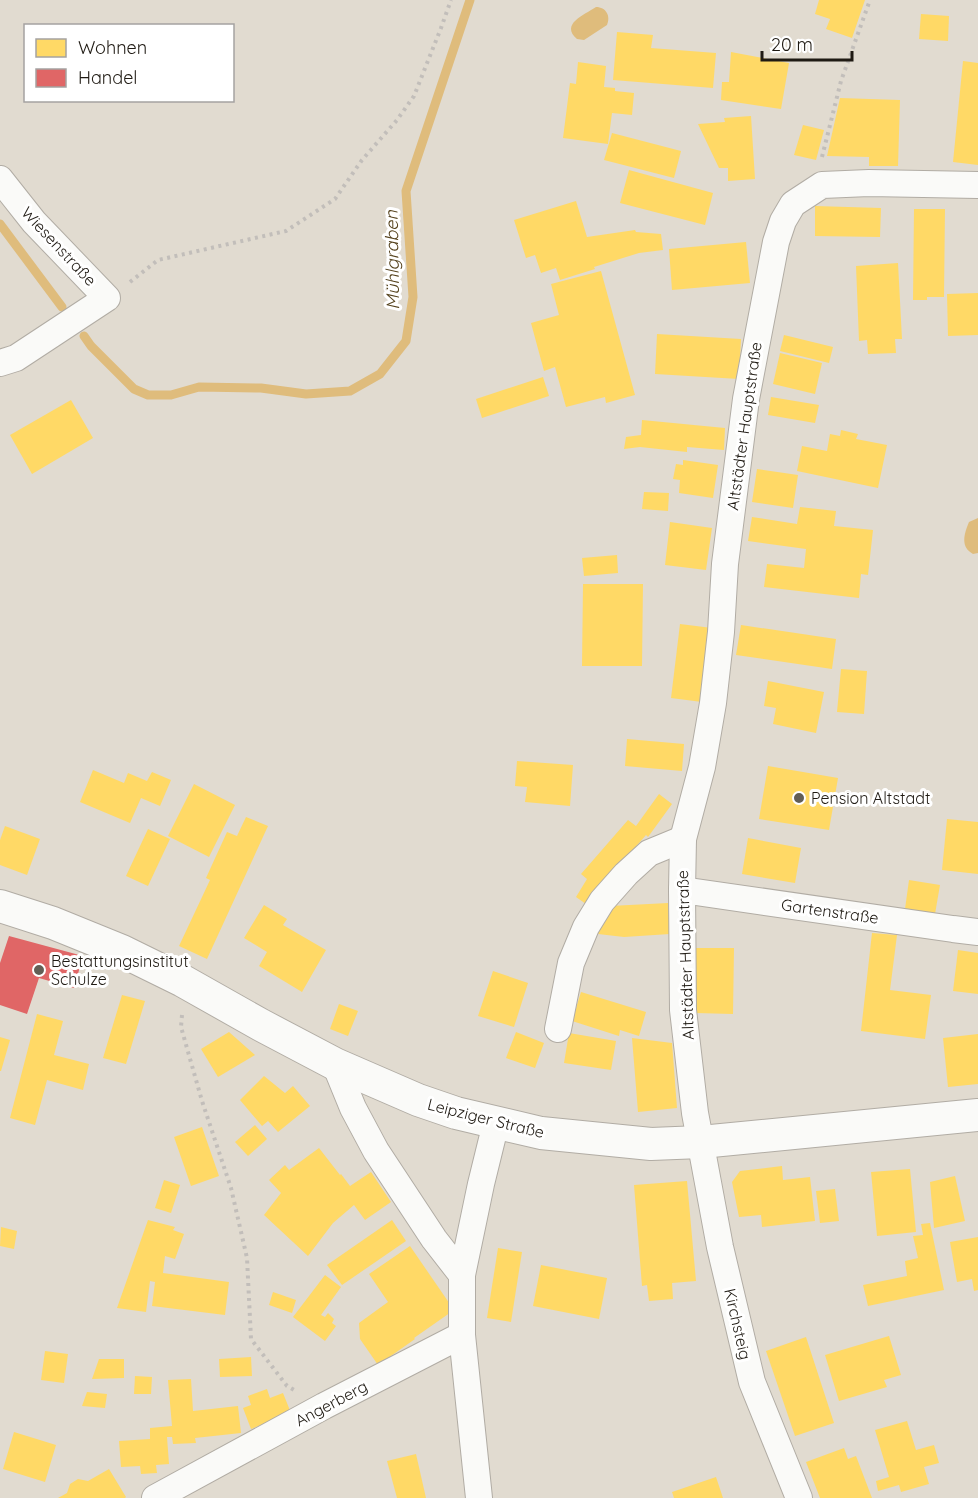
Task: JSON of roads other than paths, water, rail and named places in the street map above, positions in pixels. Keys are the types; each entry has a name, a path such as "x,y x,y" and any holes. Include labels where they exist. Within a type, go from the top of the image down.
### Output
{"street":[{"name":"Wiesenstraße","path":"0,179 34,222 107,298 16,358 0,363"},
{"name":"Altstädter Hauptstraße","path":"701,1142 695,1113 683,1010 681,890 683,839 702,767 713,703 721,632 725,564 746,399 776,243 783,221 794,204 822,185 869,183 978,185"},
{"path":"558,1029 571,963 586,927 602,901 649,853 683,839"},
{"name":"Gartenstraße","path":"681,890 978,932"},
{"name":"Leipziger Straße","path":"0,906 90,937 183,981 335,1064 418,1100 456,1113 541,1133 651,1144 701,1142 978,1115"},
{"path":"335,1064 353,1108 376,1151 434,1239 462,1275"},
{"path":"479,1498 462,1335 462,1275 496,1123"},
{"name":"Kirchsteig","path":"701,1142 720,1247 752,1382 798,1498"},
{"name":"Angerberg","path":"155,1498 324,1406 462,1335"}],"waterway":[{"name":"Mühlgraben","path":"84,336 134,389 148,395 171,395 199,387 261,388 306,394 350,391 380,374 406,341 413,297 406,191 470,0"},
{"name":"Mühlgraben","path":"0,224 62,307"}],"place":[{"name":"Pension Altstadt","path":"799,798"},
{"name":"Bestattungsinstitut Schulze","path":"39,970"}]}
